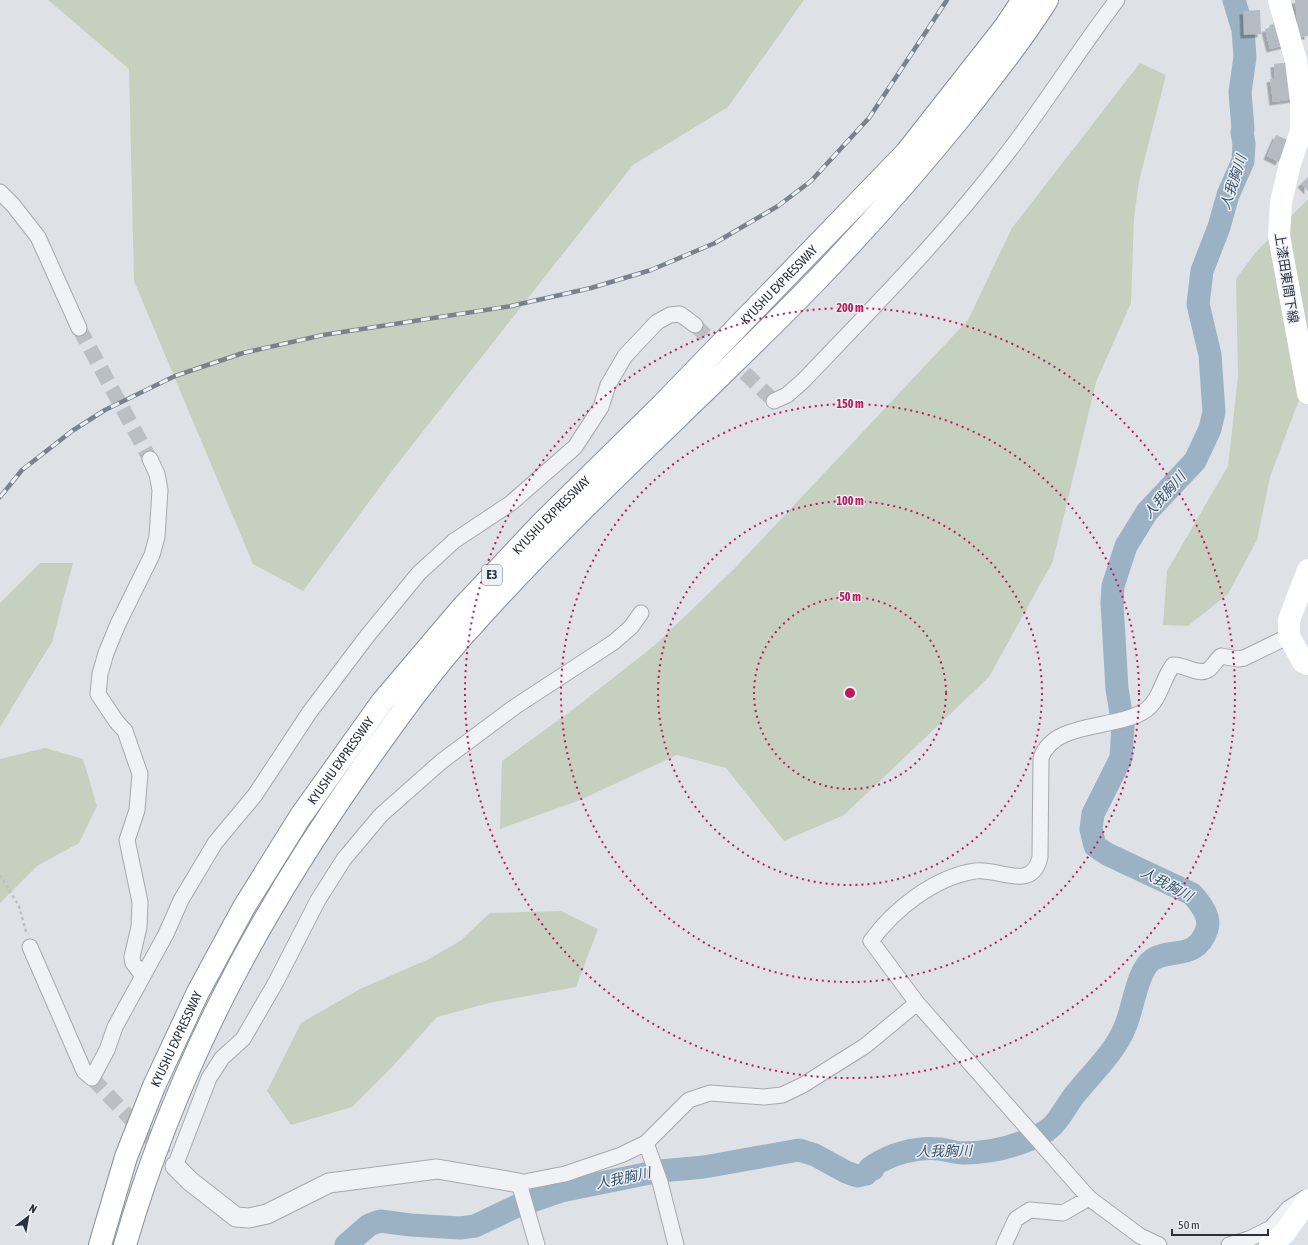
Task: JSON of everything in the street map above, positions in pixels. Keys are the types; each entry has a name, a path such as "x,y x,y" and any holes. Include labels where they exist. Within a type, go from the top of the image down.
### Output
{"main road":[{"name":"KYUSHU EXPRESSWAY","path":"100,1245 126,1157 151,1093 198,992 244,907 300,817 382,702 461,609 537,528 662,405 795,269 906,152 1005,27 1023,0"},
{"name":"KYUSHU EXPRESSWAY","path":"125,1245 149,1168 176,1096 216,1007 264,919 318,831 399,716 475,621 566,525 812,284 922,165 1022,40 1047,0"},
{"name":"上漆田東間下線","path":"1279,0 1296,61 1301,101 1301,130 1290,164 1281,202 1279,236 1308,393"},
{"path":"1308,570 1289,620 1289,636 1304,662 1308,664"},
{"path":"1270,1245 1284,1234 1308,1200"}],"street":[{"path":"774,401 787,395 803,381 898,283 953,222 1003,160 1117,0"},
{"path":"0,192 13,205 38,237 79,328"},
{"path":"30,947 84,1071 92,1078 107,1050 116,1027 166,934 181,900 215,843 255,795 309,713 368,635 419,573 454,540 510,503 575,447 601,407 608,386 625,356 657,322 670,315 680,314 695,325"},
{"path":"143,976 133,963 132,957 140,927 140,902 127,840 137,810 140,774 125,731 116,721 98,694 100,674 106,653 118,624 152,555 157,537 160,490 157,474 150,459"},
{"path":"641,613 631,627 614,642 510,710 442,761 381,815 344,859 318,900 276,982 243,1039 222,1058 209,1078 175,1166 190,1181 236,1217 249,1218 267,1214 329,1183 437,1169 519,1184 565,1174 621,1155 646,1143 689,1100 710,1093 764,1098 782,1095 803,1085 865,1046 917,1003"},
{"path":"1159,1245 1140,1236 1089,1198 917,1003 871,942 886,922 915,899 947,879 976,870 1018,877 1025,877 1032,872 1038,865 1040,857 1041,758 1047,745 1061,735 1144,711 1154,700 1173,665 1180,665 1198,672 1204,672 1210,669 1221,656 1238,659 1244,658 1289,636"},
{"path":"646,1143 660,1182 676,1245"},
{"path":"519,1184 537,1245"},
{"path":"1229,1245 1249,1239 1271,1228 1289,1208 1308,1196"},
{"path":"1004,1245 1016,1219 1030,1210 1063,1213 1089,1198"}],"path":[{"path":"0,875 19,906 30,947"}],"green space":[{"path":"48,0 804,0 728,107 633,165 394,468 303,591 253,564 134,281 129,69"},
{"path":"1140,63 1166,75 1139,181 1134,218 1131,303 1096,382 1053,561 989,677 844,815 784,841 726,768 677,755 580,800 500,829 502,761 575,708 655,645 734,569 968,320 1012,228"},
{"path":"1308,199 1308,376 1270,477 1257,540 1228,594 1188,626 1163,625 1167,571 1228,466 1238,376 1236,279 1255,253"},
{"path":"40,563 73,563 52,642 0,727 0,603"},
{"path":"45,748 83,759 97,806 79,843 37,866 0,903 0,759"},
{"path":"561,911 598,929 576,987 489,1003 437,1017 392,1067 352,1107 291,1125 267,1091 301,1023 360,989 429,959 460,941 490,913"}],"building":[{"path":"1295,0 1308,0 1308,36 1299,37"},
{"path":"1260,10 1261,34 1244,35 1243,11"},
{"path":"1280,20 1286,45 1270,49 1265,29 1274,26 1273,22"},
{"path":"1290,62 1295,99 1273,102 1270,79 1275,78 1274,64"},
{"path":"1276,135 1288,140 1279,162 1267,156"},
{"path":"1308,177 1308,191 1301,184"}],"waterway":[{"name":"人我胸川","path":"346,1245 369,1225 380,1221 411,1225 460,1228 475,1226 517,1206 561,1191 660,1171 704,1167 799,1150 815,1155 846,1172 857,1176 866,1174 870,1168 873,1169 873,1166 880,1161 896,1154 913,1150 939,1149 960,1153 978,1152 1001,1149 1026,1141 1044,1133 1054,1124 1061,1116 1073,1096 1116,1045 1128,1020 1139,981 1147,965 1159,956 1190,950 1202,939 1207,929 1207,919 1201,906 1192,894 1107,854 1095,846 1091,829 1093,814 1121,758 1123,725 1117,689 1112,603 1113,586 1126,546 1147,512 1195,461 1210,429 1214,412 1210,355 1198,304 1202,271 1219,227 1228,195 1243,161 1244,144 1240,92 1245,57 1243,30 1234,0"}],"tunnel":[{"path":"695,325 774,401"},
{"path":"79,328 150,459"},
{"path":"92,1078 175,1166"}],"railway":[{"path":"0,497 22,470 72,431 105,410 175,376 243,353 323,335 511,306 591,288 651,270 715,243 778,206 811,181 869,118 947,0"}]}
